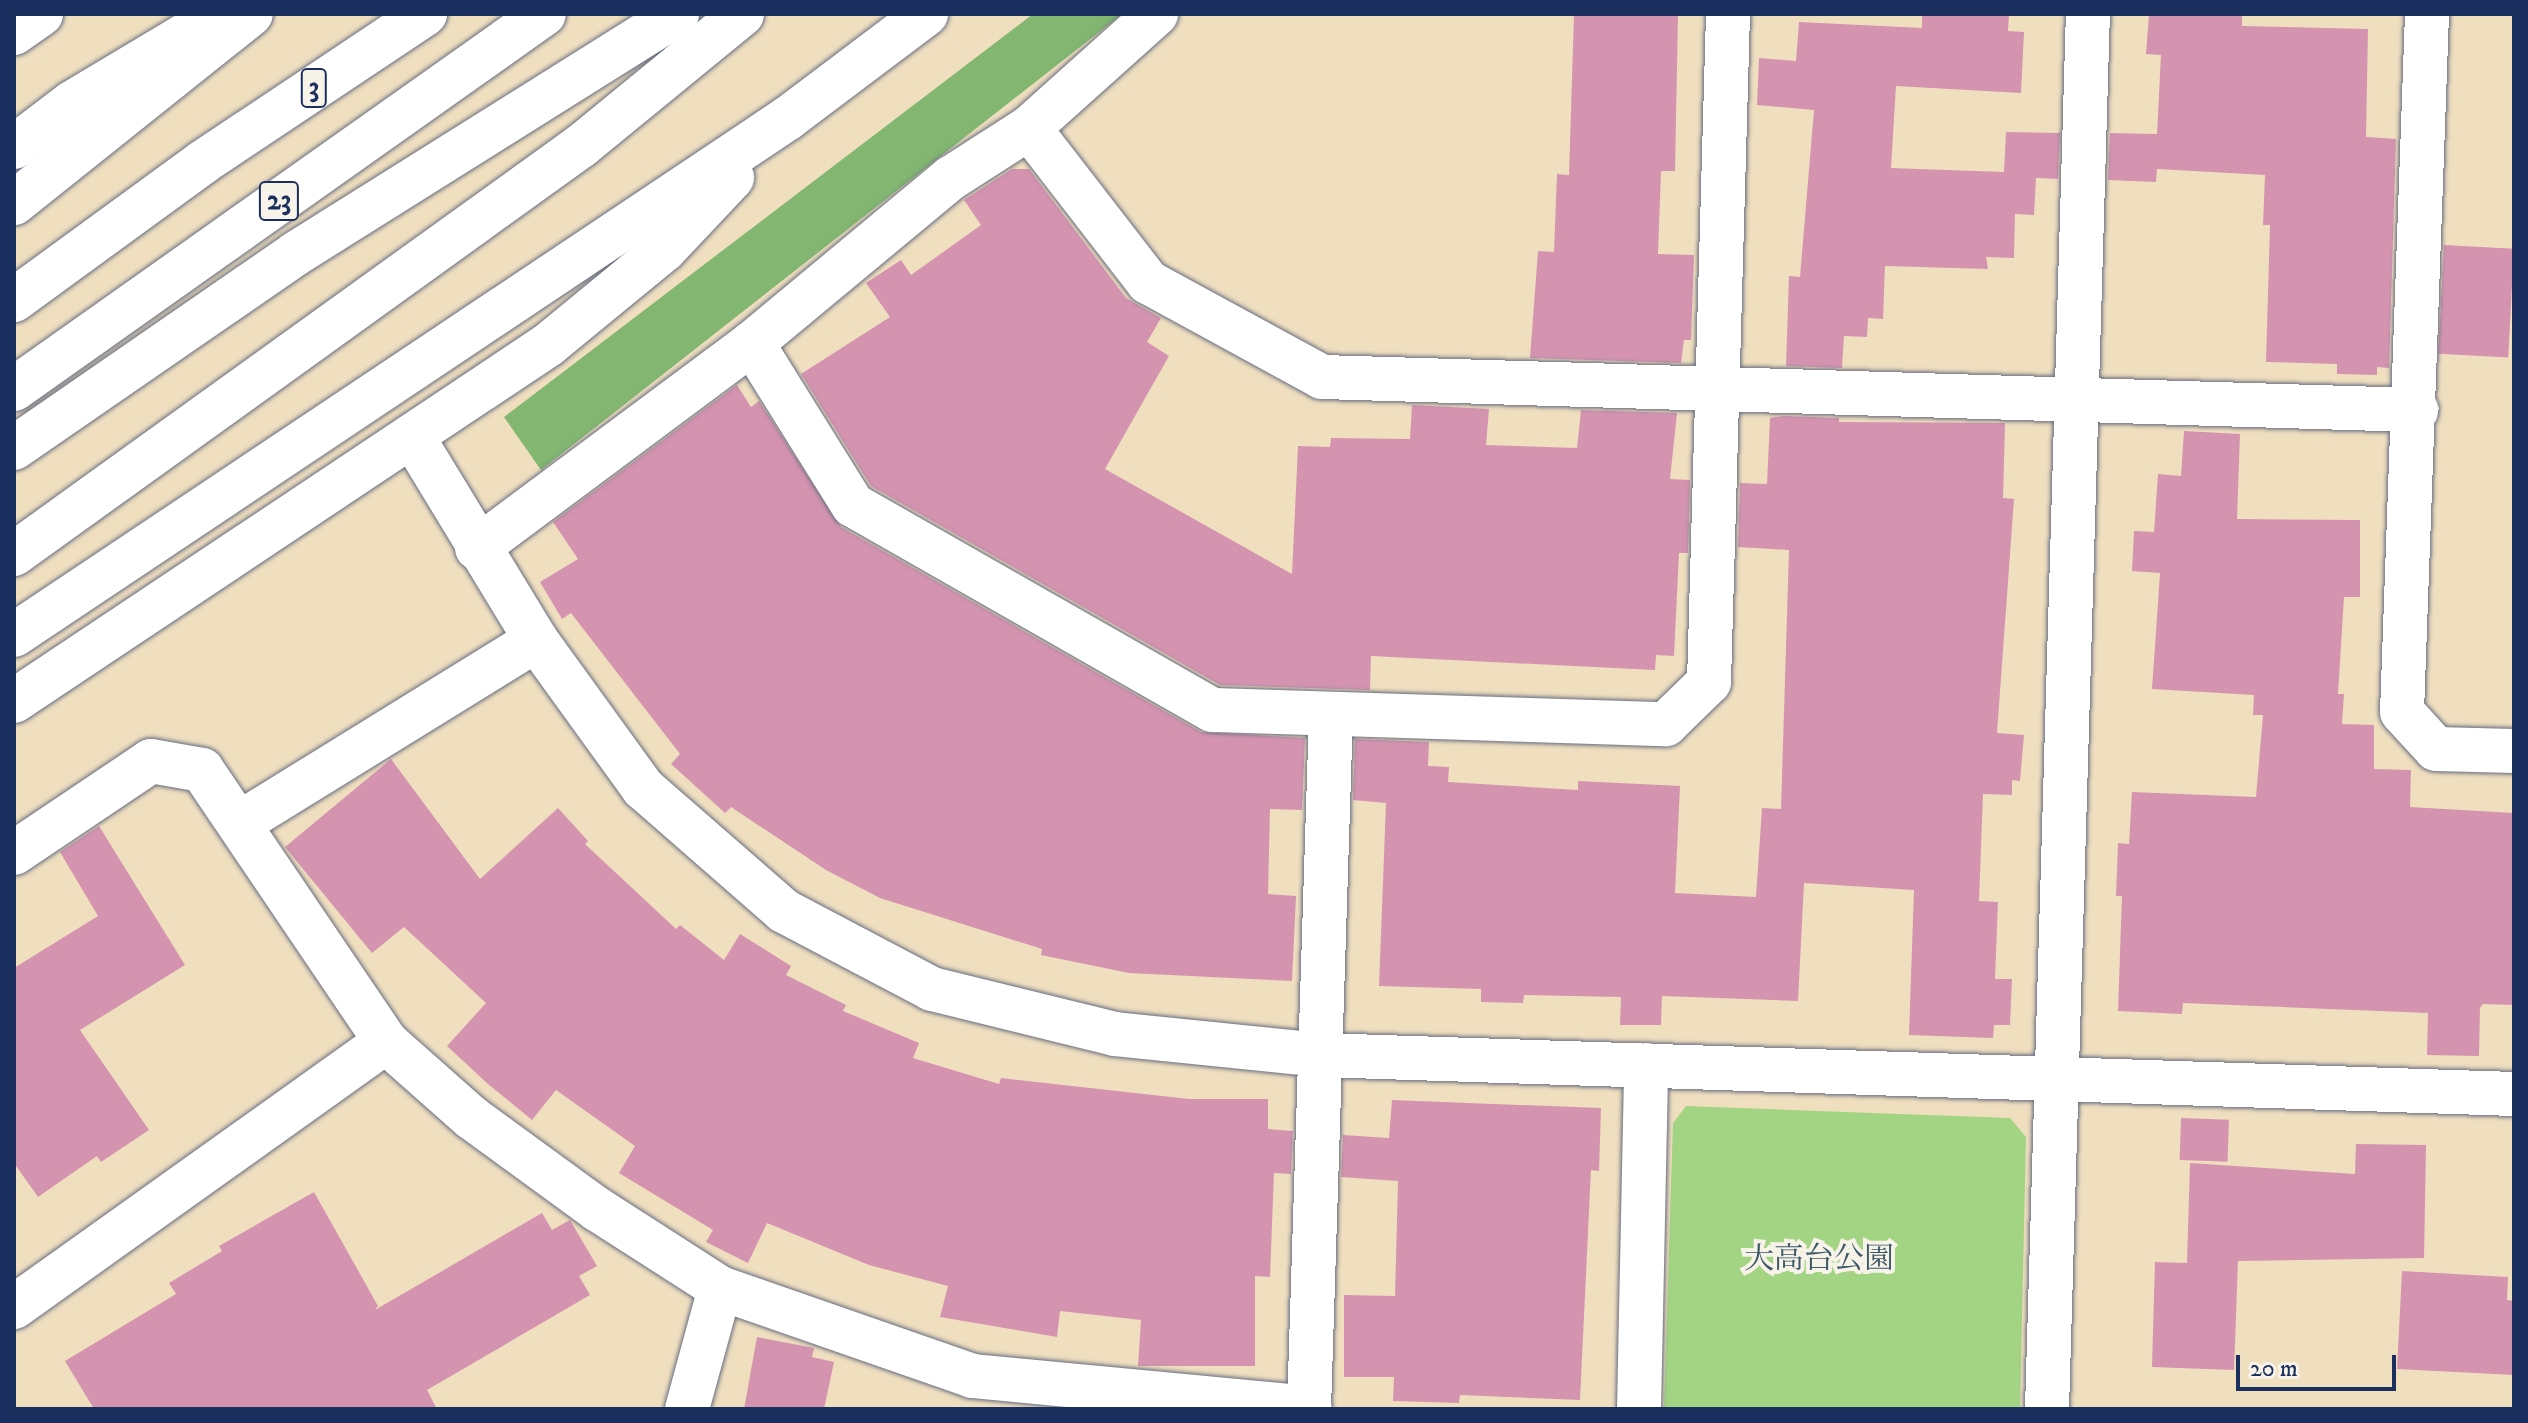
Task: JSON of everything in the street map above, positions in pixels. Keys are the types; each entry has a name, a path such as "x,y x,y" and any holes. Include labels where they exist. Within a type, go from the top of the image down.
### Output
{"main road":[{"path":"14,33 41,14"},
{"path":"14,147 72,103 221,14"},
{"path":"14,203 251,14"},
{"name":"3","path":"14,300 203,162 425,14"},
{"name":"23","path":"14,389 544,14"},
{"path":"14,448 295,254 677,14"},
{"path":"14,554 581,146 742,14"},
{"path":"14,635 788,118 926,14"},
{"path":"477,548 752,343 951,178 1029,128 1156,14"},
{"path":"752,343 853,505 1213,710 1666,724 1709,682 1722,386 1728,14"},
{"path":"2047,1409 2088,14"},
{"path":"2427,14 2417,410 2402,712 2436,749 2514,751"},
{"path":"14,116 72,103"},
{"path":"14,701 548,345 665,249 788,118"},
{"path":"1029,128 1148,282 1322,377 1722,386 2078,402 2417,410"},
{"path":"412,436 477,548 536,640 643,788 784,911 932,989 1115,1034 1320,1055 2514,1094"},
{"path":"240,823 536,640"},
{"path":"14,853 151,761 202,770 386,1042 472,1118 597,1209 720,1288 972,1376 1309,1409 1331,714"},
{"path":"14,1307 386,1042"},
{"path":"1639,1409 1646,1065"},
{"path":"687,1409 720,1288"}],"green space":[{"path":"1033,14 1122,14 541,470 504,417"},
{"name":"大高台公園","path":"1686,1106 2010,1118 2026,1137 2020,1409 1664,1409 1673,1123"}],"building":[{"path":"1574,14 1678,14 1675,171 1661,171 1658,254 1694,255 1691,340 1684,340 1681,363 1530,358 1538,251 1554,252 1557,174 1569,175"},
{"path":"1922,14 2009,14 2008,31 2024,32 2021,93 1896,86 1891,168 2004,172 2006,132 2060,133 2058,179 2036,178 2034,215 2015,214 2014,258 1986,257 1988,269 1885,266 1883,319 1868,318 1867,337 1844,336 1842,368 1786,366 1789,276 1800,277 1814,110 1757,105 1759,58 1796,61 1799,22 1922,28"},
{"path":"2149,14 2242,14 2242,26 2368,29 2366,137 2396,139 2389,368 2377,367 2377,375 2337,374 2337,364 2266,362 2270,225 2263,225 2265,175 2157,169 2156,182 2108,180 2110,133 2157,134 2161,55 2146,54"},
{"path":"1012,169 1029,169 1126,298 1161,318 1147,342 1169,356 1105,469 1292,574 1298,446 1330,447 1331,438 1410,439 1412,405 1489,409 1486,445 1577,448 1581,410 1677,413 1670,479 1690,480 1688,553 1679,553 1674,656 1656,655 1655,670 1371,656 1370,690 1220,685 871,486 801,374 890,317 866,283 901,260 911,275 981,225 964,200"},
{"path":"2444,245 2514,249 2508,358 2438,354"},
{"path":"737,385 751,407 759,401 841,527 1201,732 1305,738 1302,810 1270,809 1268,894 1296,896 1292,981 1129,973 1041,955 1042,949 880,898 826,870 731,807 725,813 671,764 680,754 571,613 562,619 540,582 578,559 553,522"},
{"path":"1770,418 1839,418 1839,422 2005,423 2003,498 2014,499 1997,733 2024,735 2020,781 2012,780 2012,795 1983,794 1979,901 1998,902 1995,979 2012,979 2010,1025 1994,1025 1993,1038 1909,1035 1914,890 1804,883 1798,1001 1662,996 1661,1025 1620,1025 1621,997 1524,995 1523,1003 1481,1002 1481,989 1379,986 1386,803 1353,800 1355,739 1429,742 1428,766 1449,767 1448,782 1578,790 1578,781 1680,786 1675,893 1756,897 1762,808 1781,809 1789,550 1738,547 1740,483 1767,484"},
{"path":"2184,431 2240,434 2237,519 2360,520 2360,597 2344,597 2338,694 2344,694 2342,724 2374,725 2374,769 2411,770 2410,807 2514,813 2514,1005 2483,1004 2480,1008 2479,1056 2427,1055 2428,1013 2183,1003 2182,1014 2118,1011 2122,896 2116,896 2118,843 2129,844 2132,792 2256,797 2263,715 2253,715 2254,695 2152,689 2160,573 2132,571 2134,531 2154,532 2158,474 2181,476"},
{"path":"391,759 480,879 558,808 588,841 585,844 676,929 680,925 724,960 740,934 791,966 786,975 846,1005 843,1011 919,1043 913,1058 999,1084 1001,1078 1189,1099 1268,1099 1268,1129 1293,1131 1291,1174 1274,1173 1270,1277 1255,1276 1255,1366 1138,1366 1141,1320 1060,1311 1057,1337 940,1317 948,1286 869,1265 767,1223 748,1263 706,1242 713,1230 619,1173 635,1146 556,1090 532,1120 447,1046 486,1003 404,927 372,953 285,847"},
{"path":"99,826 185,965 80,1030 149,1130 101,1162 97,1156 38,1197 14,1163 14,968 98,916 60,852"},
{"path":"1392,1100 1601,1108 1599,1171 1591,1170 1580,1400 1460,1395 1459,1403 1393,1401 1394,1377 1344,1377 1344,1295 1395,1296 1398,1181 1341,1177 1343,1135 1389,1138"},
{"path":"2181,1118 2229,1120 2228,1162 2180,1160"},
{"path":"2356,1144 2426,1145 2424,1258 2238,1261 2234,1370 2152,1367 2155,1262 2187,1263 2190,1163 2355,1174"},
{"path":"314,1192 378,1306 375,1310 542,1213 552,1230 570,1220 597,1266 579,1276 590,1295 427,1390 437,1409 94,1409 65,1361 176,1294 169,1283 222,1251 219,1246"},
{"path":"2402,1271 2508,1277 2507,1300 2514,1301 2514,1375 2397,1369"},
{"path":"757,1337 814,1348 812,1357 834,1362 824,1409 744,1409"}]}
